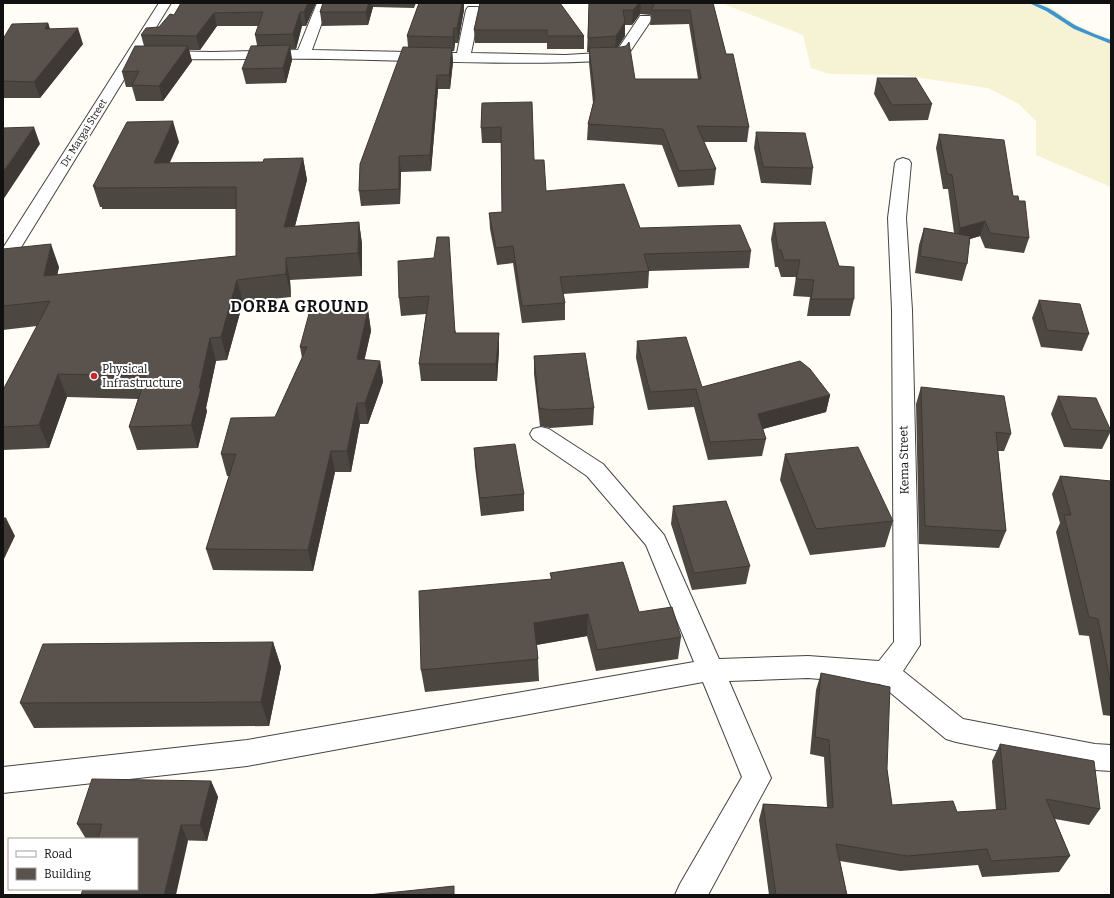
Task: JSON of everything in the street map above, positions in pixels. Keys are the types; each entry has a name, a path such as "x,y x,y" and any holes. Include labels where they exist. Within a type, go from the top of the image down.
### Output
{"street":[{"name":"Dr. Margai Street","path":"3,262 164,3"},
{"path":"303,54 323,3"},
{"path":"463,58 473,10"},
{"path":"132,55 211,56 303,54 565,59 620,56 645,18"},
{"name":"Kema Street","path":"886,673 907,646 902,310 897,218 903,163"},
{"path":"541,434 595,470 656,541 757,778 691,895"},
{"path":"3,780 247,753 710,670 808,667 886,673 956,730 1095,757 1111,758"}],"shaded area":[{"path":"721,3 1045,3 1078,26 1111,39 1111,187 1036,155 1036,121 1019,104 988,88 901,75 829,74 811,68 803,35"}],"building":[{"path":"181,3 308,3 304,12 300,12 293,34 255,35 263,12 214,13 196,36 141,35 146,28 159,27 170,14 174,15"},
{"path":"323,3 369,3 366,12 320,12"},
{"path":"419,3 462,3 457,28 454,28 453,37 407,36"},
{"path":"480,3 560,3 584,36 547,36 547,30 474,30"},
{"path":"589,3 639,3 633,10 623,10 625,22 616,36 588,38"},
{"path":"653,3 713,3 726,54 733,54 749,127 697,126 716,169 679,171 663,129 588,124 595,97 589,48 621,47 626,46 629,42 635,79 701,79 690,10 651,10 654,5"},
{"path":"48,23 45,29 78,28 34,82 3,81 3,39 12,24"},
{"path":"290,45 283,68 242,69 251,46"},
{"path":"135,46 188,46 159,86 132,85 139,71 122,72"},
{"path":"403,47 452,48 449,75 437,75 430,155 399,156 399,189 359,191 360,164"},
{"path":"877,78 916,78 932,104 892,105"},
{"path":"532,102 534,160 544,160 546,191 624,184 640,228 740,225 751,251 644,254 649,271 560,277 565,303 522,306 513,246 496,248 489,213 502,212 501,127 481,128 482,103"},
{"path":"173,121 154,163 263,162 264,159 303,158 284,227 359,222 358,253 286,258 286,274 237,280 221,337 210,338 199,388 201,388 191,425 129,427 146,376 58,374 39,425 3,427 3,390 50,301 3,306 3,249 51,244 44,276 236,256 236,187 95,188 96,186 93,186 127,122"},
{"path":"34,127 3,172 3,128"},
{"path":"756,132 805,133 813,168 763,167"},
{"path":"939,134 1004,140 1013,196 1018,196 1019,201 1025,201 1029,238 990,233 985,221 960,228 952,175 947,174"},
{"path":"825,222 839,266 854,267 854,299 811,299 814,280 796,279 800,260 784,260 781,250 778,250 774,223"},
{"path":"924,228 970,236 967,264 920,256"},
{"path":"437,237 449,237 455,333 499,333 496,364 419,364 429,296 399,298 398,261 434,258"},
{"path":"1039,300 1080,304 1089,334 1047,330"},
{"path":"310,310 368,310 357,359 380,361 365,403 357,403 347,451 331,451 308,550 206,549 236,454 221,454 231,418 275,417 307,347 300,347"},
{"path":"686,337 702,387 800,361 810,369 830,395 758,414 766,439 710,442 696,389 650,392 637,341"},
{"path":"585,353 594,408 550,410 539,408 534,356"},
{"path":"921,387 1004,396 1011,434 996,432 1006,531 925,526"},
{"path":"1058,396 1096,398 1111,431 1071,429"},
{"path":"515,444 524,494 480,498 474,448"},
{"path":"858,447 893,521 816,529 785,454"},
{"path":"1060,476 1111,481 1111,685 1098,619 1089,617 1064,515 1071,515"},
{"path":"726,501 750,566 694,573 673,506"},
{"path":"3,518 6,518 3,525"},
{"path":"623,562 639,612 672,607 681,637 597,650 588,614 534,623 538,659 421,670 419,591 552,579 550,573"},
{"path":"273,642 261,702 20,703 43,644"},
{"path":"821,673 890,687 887,769 892,805 953,801 957,812 1006,809 1000,744 1094,761 1100,809 1046,799 1070,856 991,861 987,849 907,856 836,844 847,895 776,895 763,804 833,808 829,740 815,737"},
{"path":"92,779 211,781 200,825 181,825 164,895 81,895 83,890 138,890 138,838 98,838 102,824 77,824"},
{"path":"454,886 454,895 368,895"}],"waterway":[{"path":"1032,3 1048,10 1076,28 1111,42"}],"place":[{"name":"Physical Infrastructure","path":"94,376"}],"district":[{"name":"DORBA GROUND","path":"300,306"}]}
